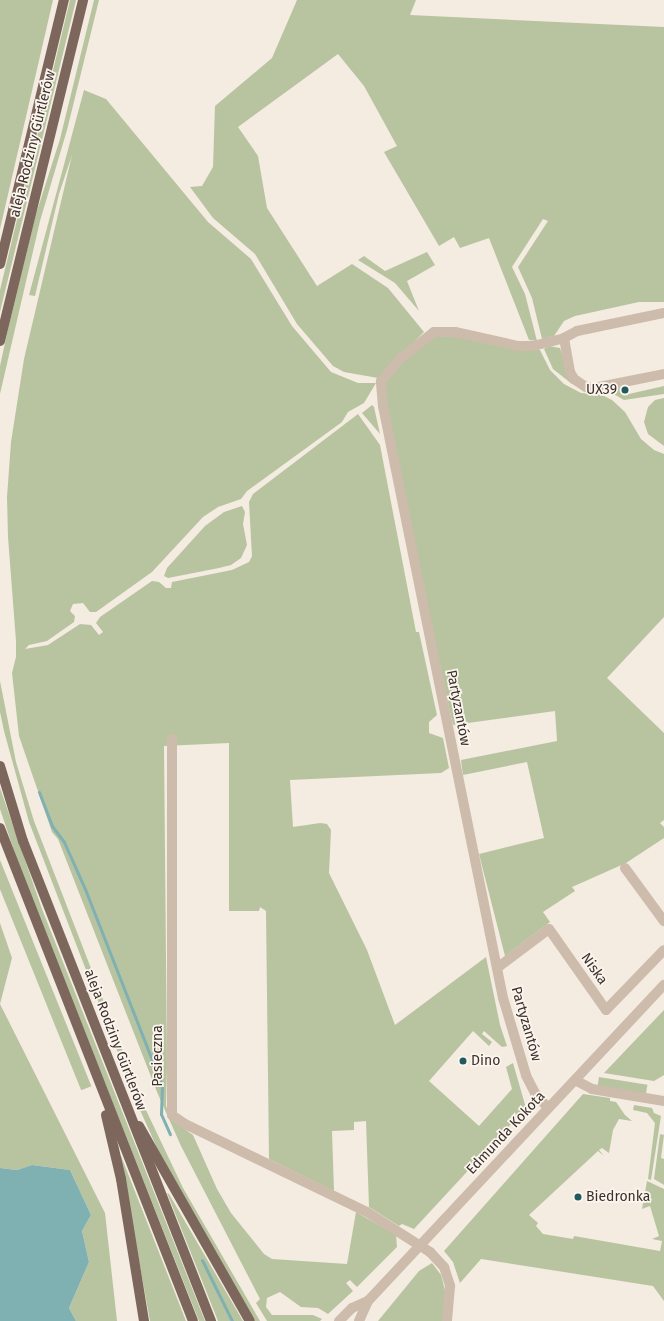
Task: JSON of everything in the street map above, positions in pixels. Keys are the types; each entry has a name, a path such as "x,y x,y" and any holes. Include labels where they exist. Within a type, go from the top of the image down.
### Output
{"main road":[{"name":"aleja Rodziny Gürtlerów","path":"0,264 64,0"},
{"name":"aleja Rodziny Gürtlerów","path":"0,341 83,0"},
{"name":"aleja Rodziny Gürtlerów","path":"0,766 22,841 211,1321"},
{"path":"0,828 98,1082 193,1321"},
{"path":"98,1082 121,1179 144,1321"},
{"path":"122,1094 250,1321"}],"street":[{"path":"664,313 577,331 564,338 570,372 574,379 586,387 594,388 664,374"},
{"name":"Partyzantów","path":"548,1108 535,1093 526,1075 509,1023 382,394 381,381 401,358 430,334 438,332 488,338 525,347 564,338"},
{"name":"Pasieczna","path":"172,739 172,1114 185,1124 367,1212 421,1245"},
{"path":"625,868 664,921"},
{"name":"Niska","path":"497,968 549,929 606,1010 664,950"},
{"name":"Edmunda Kokota","path":"359,1321 368,1301 664,985"},
{"path":"575,1080 592,1089 664,1101"},
{"path":"421,1245 439,1260 448,1278 450,1293 447,1321"},
{"name":"Edmunda Kokota","path":"339,1321 352,1308 368,1301"}],"green space":[{"path":"0,0 53,0 0,229"},
{"path":"70,0 76,0 0,312 0,290"},
{"path":"94,0 99,0 67,130 40,221 0,394 0,366 8,329 36,214 60,139"},
{"path":"297,0 416,0 410,15 664,27 664,302 639,302 575,316 564,321 554,336 542,339 532,298 518,267 548,221 543,219 512,267 525,294 537,341 529,340 489,238 460,248 454,237 439,246 384,152 397,146 364,86 338,54 238,127 258,156 267,208 317,286 352,264 388,288 424,332 378,378 344,372 333,366 297,324 255,254 213,218 190,187 202,186 213,167 215,106 272,58"},
{"path":"84,90 106,99 208,222 251,259 292,326 331,372 358,383 376,383 364,403 348,412 342,422 247,491 241,499 218,507 203,517 152,572 96,612 90,612 83,603 73,604 70,611 75,616 74,622 47,641 29,645 25,649 48,645 80,624 91,625 99,635 103,632 96,623 100,617 152,581 159,582 166,588 171,588 172,582 232,570 249,562 252,556 249,502 253,494 358,414 380,445 416,632 419,632 437,715 429,722 429,733 443,738 449,768 441,773 290,780 293,827 320,823 327,824 331,830 329,873 367,950 395,1025 486,957 500,1025 507,1046 502,1047 484,1031 482,1034 492,1042 489,1046 473,1031 429,1081 479,1126 512,1089 506,1067 513,1063 526,1108 414,1229 402,1224 399,1226 369,1207 366,1121 354,1122 354,1130 332,1131 334,1191 269,1159 266,911 260,907 259,911 229,911 229,743 164,746 167,1065 166,1105 169,1118 193,1135 217,1189 231,1213 264,1254 272,1259 347,1264 356,1212 396,1235 397,1247 357,1287 350,1280 346,1283 353,1291 328,1314 318,1308 301,1307 280,1292 267,1298 266,1307 272,1315 313,1315 322,1319 320,1321 267,1321 256,1303 260,1299 181,1146 157,1092 58,839 52,832 19,736 12,673 16,657 16,641 8,537 7,497 11,442 24,359 72,155 59,194 35,296 29,295"},
{"path":"427,252 435,265 407,281 419,311 395,283 358,260 364,256 385,271"},
{"path":"430,334 533,346 540,350 550,370 564,384 581,393 602,395 612,400 625,412 641,439 654,450 664,454 664,617 607,678 664,733 664,820 660,823 664,827 664,838 626,863 572,887 575,891 543,912 550,922 505,956 479,854 544,838 527,762 463,775 461,760 557,741 555,711 453,725 402,496 381,381"},
{"path":"549,346 560,348 572,384 553,369 544,349"},
{"path":"664,386 664,394 624,400 607,390 622,387 623,394 629,394"},
{"path":"664,398 664,446 648,434 644,422 648,407 655,400"},
{"path":"372,405 374,407 380,434 362,413"},
{"path":"242,506 245,512 243,524 247,545 241,558 231,565 219,568 168,578 164,576 167,568 205,526 224,512"},
{"path":"0,681 16,762 34,821 145,1108 183,1188 260,1321 254,1321 162,1159 140,1110 29,822 0,712"},
{"path":"0,788 42,909 205,1321 199,1321 21,871 0,809"},
{"path":"0,860 91,1086 81,1090 0,889"},
{"path":"0,923 12,958 0,1004"},
{"path":"0,1004 105,1213 117,1321 76,1321 69,1308 89,1262 82,1231 91,1215 70,1170 32,1165 17,1170 0,1168"},
{"path":"664,1010 664,1075 654,1081 604,1073"},
{"path":"599,1077 647,1085 646,1095 597,1087"},
{"path":"583,1094 610,1098 610,1101 616,1102 625,1115 632,1121 619,1119 613,1130 609,1153 602,1148 599,1150 604,1156 598,1151 529,1215 538,1223 536,1226 543,1234 573,1239 574,1236 660,1251 662,1241 652,1239 659,1236 650,1206 642,1209 647,1181 664,1189 664,1301 653,1286 481,1259 460,1283 453,1262 444,1251"},
{"path":"634,1105 652,1108 654,1113 661,1116 651,1180 648,1179 655,1123 647,1113 633,1110"},
{"path":"660,1134 664,1135 661,1158 664,1159 664,1185 654,1179"},
{"path":"121,1156 186,1321 150,1321"},
{"path":"167,1193 169,1194 243,1321 218,1321"},
{"path":"432,1263 441,1275 445,1290 444,1321 378,1321 419,1271"}],"water":[{"path":"32,1165 70,1170 91,1215 82,1231 89,1262 69,1308 76,1321 0,1321 0,1168 17,1170"}],"waterway":[{"path":"39,792 52,826 64,842 85,889 162,1085 161,1114 170,1134"},
{"path":"202,1260 232,1321"}],"place":[{"name":"UX39","path":"625,390"},
{"name":"Dino","path":"463,1061"},
{"name":"Biedronka","path":"578,1197"}]}
